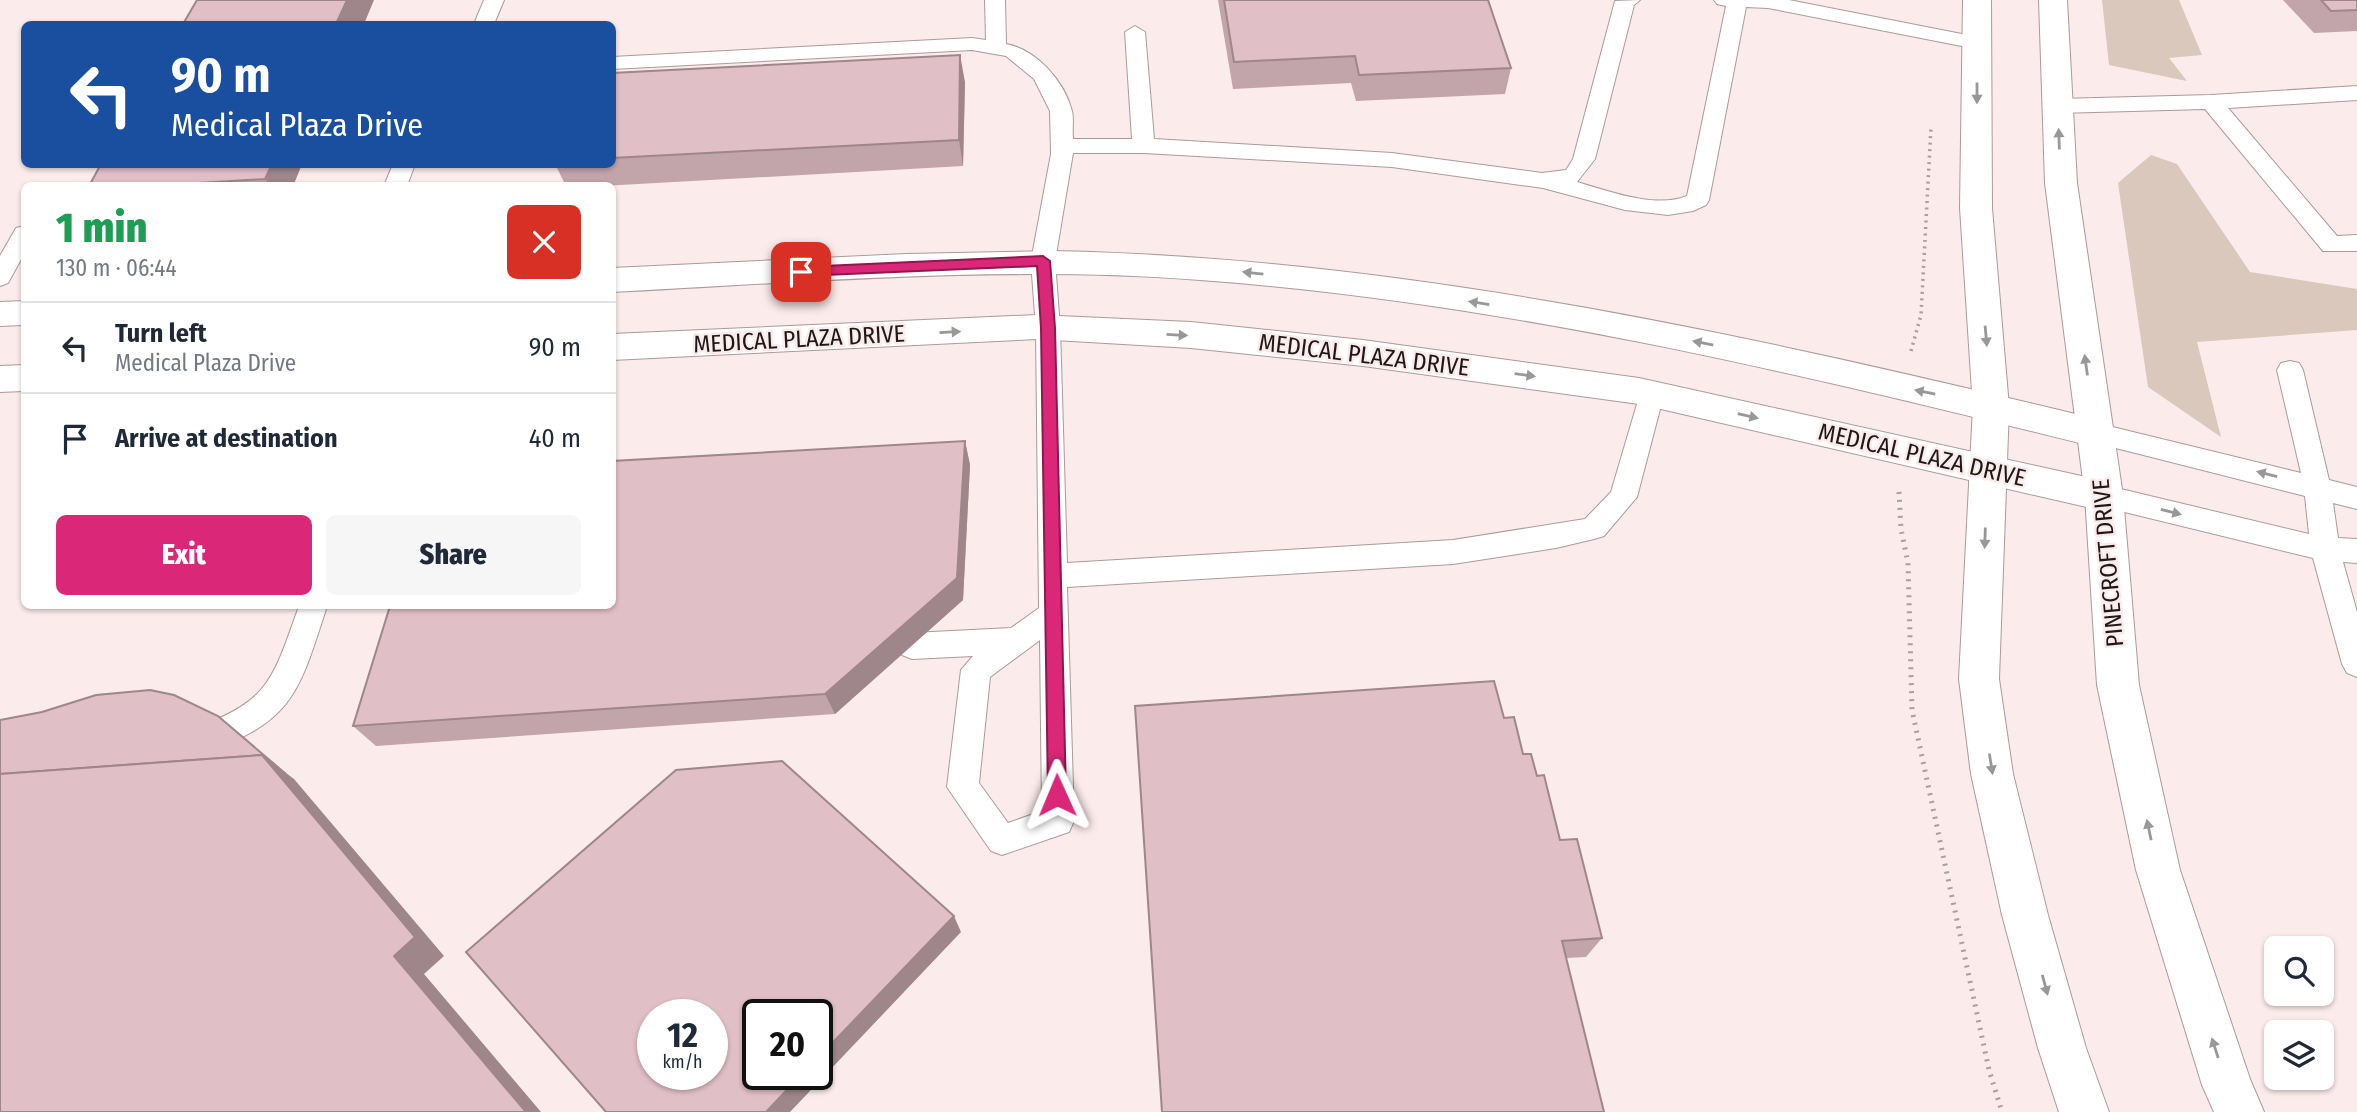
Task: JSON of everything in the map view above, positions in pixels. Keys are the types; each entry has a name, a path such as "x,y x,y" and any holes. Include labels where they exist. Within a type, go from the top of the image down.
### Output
{"street":[{"path":"1977,0 1976,208 1992,407 1979,679 1990,760 2025,915 2062,1048 2084,1112"},
{"name":"PINECROFT DRIVE","path":"2053,0 2061,183 2104,496 2118,685 2158,870 2227,1085 2239,1112"},
{"path":"616,280 1043,261 1200,268 1372,286 1644,330 1992,407 2096,433"},
{"path":"0,314 21,313"},
{"name":"MEDICAL PLAZA DRIVE","path":"616,347 1048,328 1191,335 1363,353 1651,394 2104,496"},
{"path":"0,379 21,378"}],"lane":[{"path":"485,21 494,0"},
{"path":"995,0 996,48"},
{"path":"1542,181 1573,176 1584,159 1625,1 1630,0"},
{"path":"1724,0 1768,2 1977,43"},
{"path":"1061,146 1144,146 1392,160 1542,181 1634,203 1671,207 1691,205 1698,200 1737,1"},
{"path":"1135,32 1144,146"},
{"path":"616,63 972,44 1012,51 1043,75 1061,111 1061,146 1043,261 1048,328 1054,614 1058,821 1002,840 963,787 976,670 1013,640 1054,614"},
{"path":"2058,106 2211,102 2357,93"},
{"path":"2211,102 2331,245 2357,243"},
{"path":"0,277 21,239"},
{"path":"2290,370 2317,486 2325,549 2357,664"},
{"path":"1053,576 1453,552 1556,537 1594,528 1623,497 1651,394"},
{"path":"2096,433 2357,498"},
{"path":"2104,496 2325,549 2357,551"},
{"path":"173,746 222,734 251,721 270,707 292,666 312,609"},
{"path":"912,646 1013,640"}],"path":[{"path":"1907,388 1908,361 1921,315 1931,121"},
{"path":"1903,450 1899,495 1900,529 1908,563 1912,710 1986,1056 2002,1112"}],"shaded area":[{"path":"2102,0 2179,0 2202,55 2169,58 2187,81 2109,65"},
{"path":"2151,155 2177,164 2250,272 2357,289 2357,330 2197,342 2221,437 2148,387 2118,183"}],"building":[{"path":"197,0 347,0 337,21 185,21"},
{"path":"1224,0 1488,0 1511,68 1359,75 1355,56 1234,62"},
{"path":"2321,0 2357,0 2357,10 2331,11"},
{"path":"960,55 959,140 616,158 616,73"},
{"path":"99,168 270,168 265,179 215,182 91,182"},
{"path":"965,441 957,578 825,694 353,726 389,609 616,609 616,461"},
{"path":"1494,681 1504,718 1514,717 1523,754 1531,754 1537,776 1544,775 1560,840 1577,839 1602,938 1562,941 1604,1112 1162,1112 1135,706"},
{"path":"150,690 174,695 218,716 286,774 262,755 0,774 0,720 42,712 96,695"},
{"path":"262,755 415,937 394,956 526,1112 0,1112 0,774"},
{"path":"782,761 954,916 833,1042 833,999 742,999 742,1090 787,1090 766,1112 606,1112 466,952 676,770"}],"route":[{"path":"801,272 1043,261 1048,328 1057,795"}]}
